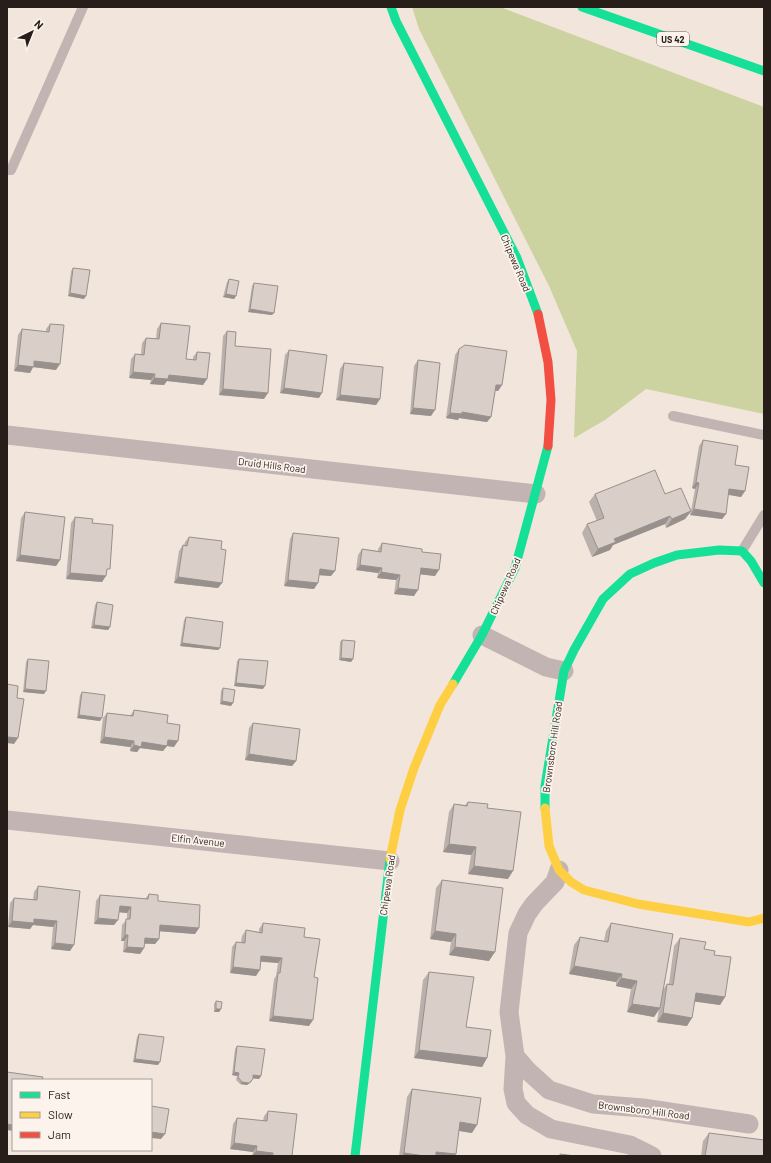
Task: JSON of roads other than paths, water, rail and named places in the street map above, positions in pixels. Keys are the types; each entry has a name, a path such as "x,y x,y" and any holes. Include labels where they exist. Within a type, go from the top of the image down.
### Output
{"street":[{"name":"Chipewa Road","path":"355,1156 390,861 400,810 414,768 440,705 482,635 515,568 548,446 551,400 548,362 538,318 516,258 396,21 391,7"},
{"name":"US 42","path":"582,7 764,71"},
{"name":"Druid Hills Road","path":"7,435 536,494"},
{"name":"Brownsboro Hill Road","path":"742,551 719,550 677,555 654,562 630,574 603,599 574,650 564,671 545,786 545,809 549,846 559,870 571,882 584,890 638,904 749,922 764,918"},
{"path":"742,551 751,561 764,583"},
{"path":"482,635 546,667 564,671"},
{"name":"Elfin Avenue","path":"7,820 390,861"},
{"path":"559,870 555,882 534,904 527,914 518,933 509,1012 515,1056 513,1089 516,1103 527,1115 551,1129 630,1145 652,1156"},
{"name":"Brownsboro Hill Road","path":"515,1056 527,1070 549,1090 593,1104 643,1108 749,1124"}],"lane":[{"path":"7,170 12,170 83,7"},
{"path":"673,416 764,435"},
{"path":"742,551 764,515"}]}
